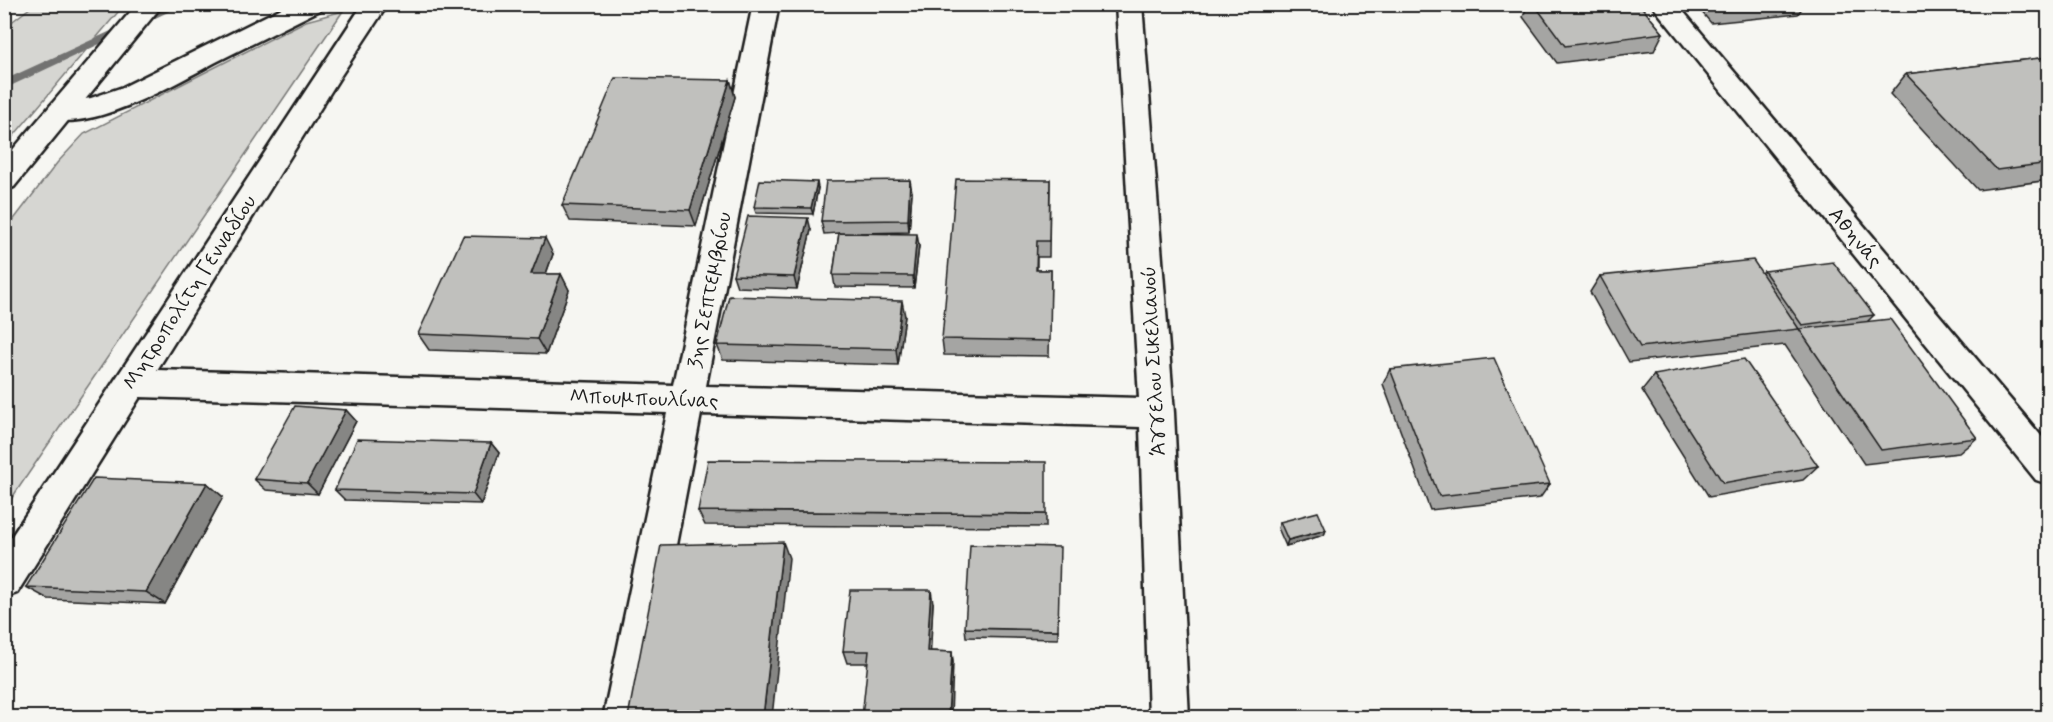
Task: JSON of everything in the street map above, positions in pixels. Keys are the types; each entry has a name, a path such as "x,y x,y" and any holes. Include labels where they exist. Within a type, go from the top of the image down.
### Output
{"street":[{"path":"4,180 151,4"},
{"path":"61,112 95,106 133,93 311,4"},
{"name":"Μητροπολίτη Γενναδίου","path":"4,581 376,4"},
{"name":"3ης Σεπτεμβρίου","path":"623,717 766,4"},
{"name":"Άγγελου Σικελιανού","path":"1129,4 1157,413 1169,717"},
{"name":"Αθηνάς","path":"1663,4 2049,469"},
{"name":"Μπουμπουλίνας","path":"131,383 1157,413"}],"shaded area":[{"path":"35,4 124,5 5,146 5,27"},
{"path":"343,11 5,508 5,231 57,163 84,134 306,21"}],"building":[{"path":"1534,4 1639,4 1663,33 1565,46"},
{"path":"1713,4 1779,4 1718,11"},
{"path":"2049,57 2049,163 1997,170 1906,74"},
{"path":"615,78 730,80 690,210 562,205"},
{"path":"956,179 1050,180 1049,241 1037,241 1036,270 1051,270 1050,341 942,339"},
{"path":"760,180 817,182 811,208 754,207"},
{"path":"910,180 908,220 821,221 826,181"},
{"path":"748,216 808,218 794,277 733,275"},
{"path":"839,233 917,234 913,276 833,275"},
{"path":"463,236 545,238 531,274 561,274 537,339 418,334"},
{"path":"1753,260 1799,329 1640,347 1600,276"},
{"path":"1833,262 1874,315 1802,325 1764,271"},
{"path":"729,296 902,301 896,349 717,345"},
{"path":"1890,319 1977,438 1881,450 1799,329"},
{"path":"1494,358 1550,484 1439,496 1390,369"},
{"path":"1744,359 1818,466 1723,483 1654,375"},
{"path":"295,406 346,410 307,483 254,479"},
{"path":"357,439 491,443 473,494 335,490"},
{"path":"708,460 1046,462 1046,514 698,511"},
{"path":"94,478 207,483 146,592 26,587"},
{"path":"1318,512 1326,530 1288,540 1280,522"},
{"path":"783,542 763,717 628,717 661,545"},
{"path":"970,545 1060,547 1058,630 965,628"},
{"path":"850,590 931,590 927,651 952,652 948,717 862,717 869,651 843,651"}],"waterway":[{"path":"4,85 180,4"}]}
